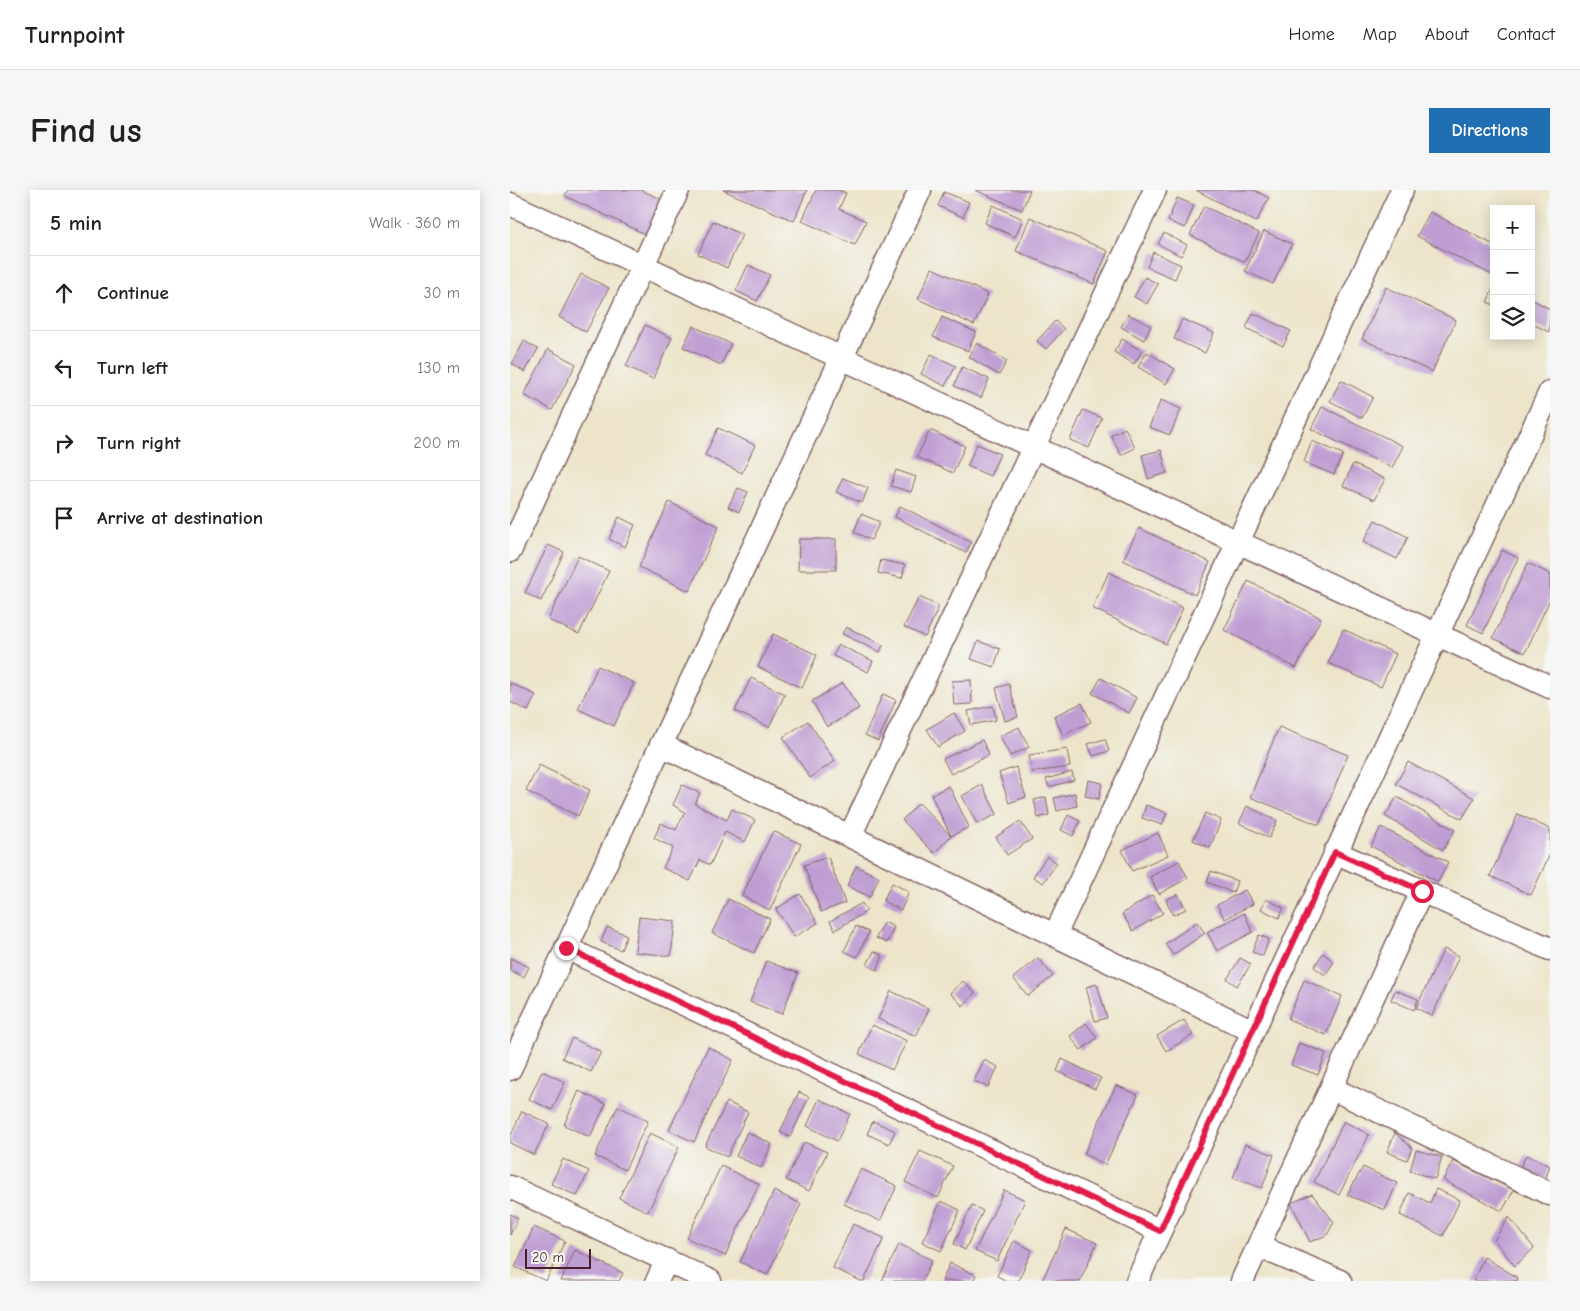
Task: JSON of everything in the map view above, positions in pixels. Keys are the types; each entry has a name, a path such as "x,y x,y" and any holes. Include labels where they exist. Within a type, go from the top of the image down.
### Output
{"street":[{"path":"510,551 678,190"},
{"path":"510,1069 920,190"},
{"path":"850,836 1155,190"},
{"path":"1055,935 1402,190"},
{"path":"510,204 1550,687"},
{"path":"1137,1281 1550,392"},
{"path":"661,745 1253,1031"},
{"path":"1335,852 1550,949"},
{"path":"1242,1281 1422,891"},
{"path":"566,948 1160,1231"},
{"path":"1331,1088 1550,1194"},
{"path":"510,1187 710,1281"},
{"path":"1258,1246 1340,1281"},
{"path":"657,1281 667,1260"}],"building":[{"path":"568,190 641,190 663,200 647,235 565,196"},
{"path":"723,190 807,190 794,221"},
{"path":"816,190 838,190 846,193 839,209 866,221 855,245 802,221"},
{"path":"975,190 1030,190 1022,210"},
{"path":"1196,190 1254,190 1269,198 1256,222"},
{"path":"944,192 969,202 963,217 938,206"},
{"path":"1177,198 1194,205 1185,228 1168,221"},
{"path":"993,205 1023,219 1015,237 985,223"},
{"path":"1204,206 1259,233 1245,262 1190,235"},
{"path":"1430,212 1490,243 1490,274 1417,236"},
{"path":"1030,217 1108,251 1094,284 1016,251"},
{"path":"713,221 742,235 727,268 698,254"},
{"path":"1264,231 1292,244 1273,284 1245,271"},
{"path":"1164,233 1187,245 1181,256 1158,244"},
{"path":"1153,252 1181,265 1175,279 1147,267"},
{"path":"748,265 770,275 757,301 736,291"},
{"path":"932,268 988,294 974,325 918,299"},
{"path":"581,274 609,288 586,332 559,317"},
{"path":"1145,277 1158,284 1147,304 1134,297"},
{"path":"1386,287 1456,320 1432,372 1362,339"},
{"path":"1535,301 1550,309 1549,332 1535,325"},
{"path":"1253,313 1291,331 1283,346 1246,328"},
{"path":"1128,314 1151,326 1144,340 1121,327"},
{"path":"942,317 976,332 968,351 933,337"},
{"path":"1182,319 1214,333 1205,353 1174,339"},
{"path":"1055,321 1064,329 1046,349 1037,341"},
{"path":"645,325 672,338 653,379 626,366"},
{"path":"693,326 731,344 721,365 683,347"},
{"path":"1122,339 1142,351 1134,364 1114,352"},
{"path":"524,341 538,349 525,372 512,364"},
{"path":"977,343 1007,361 999,375 969,357"},
{"path":"548,349 576,364 552,410 524,395"},
{"path":"1147,352 1175,369 1166,384 1138,367"},
{"path":"931,354 956,366 945,386 921,374"},
{"path":"962,367 989,379 981,398 954,386"},
{"path":"1341,380 1373,397 1362,418 1330,401"},
{"path":"1161,400 1181,409 1170,435 1149,427"},
{"path":"1322,407 1403,446 1392,468 1311,429"},
{"path":"1083,410 1102,418 1089,448 1070,440"},
{"path":"718,428 755,445 742,473 705,455"},
{"path":"1125,428 1135,448 1121,455 1111,435"},
{"path":"930,430 965,446 953,473 917,457"},
{"path":"1312,441 1343,454 1334,475 1304,462"},
{"path":"977,444 1000,454 990,476 967,466"},
{"path":"1161,450 1167,473 1148,479 1142,455"},
{"path":"1353,464 1385,479 1374,500 1343,486"},
{"path":"896,470 916,477 911,492 891,486"},
{"path":"843,478 868,488 862,503 836,492"},
{"path":"738,488 748,492 739,512 728,507"},
{"path":"669,502 719,526 689,591 639,567"},
{"path":"900,506 971,542 966,553 895,517"},
{"path":"861,514 880,522 871,540 854,532"},
{"path":"619,517 635,525 625,547 609,539"},
{"path":"1375,520 1408,537 1397,559 1363,542"},
{"path":"1139,528 1210,562 1195,595 1123,560"},
{"path":"799,539 836,539 836,570 798,570"},
{"path":"548,545 564,552 541,601 525,593"},
{"path":"1502,550 1518,558 1483,633 1467,625"},
{"path":"578,556 609,571 579,634 548,620"},
{"path":"881,560 905,565 902,578 878,573"},
{"path":"1528,563 1550,574 1550,599 1525,653 1493,638"},
{"path":"1109,572 1183,608 1166,644 1092,608"},
{"path":"1248,581 1321,618 1296,668 1224,630"},
{"path":"919,597 939,606 925,637 904,627"},
{"path":"846,627 883,645 880,652 842,634"},
{"path":"1343,629 1396,654 1381,687 1328,663"},
{"path":"773,634 817,655 802,688 758,667"},
{"path":"978,641 1000,649 994,667 971,659"},
{"path":"839,645 873,661 868,672 833,656"},
{"path":"598,666 634,683 614,726 578,709"},
{"path":"751,678 785,694 769,727 735,711"},
{"path":"1101,678 1137,698 1129,713 1092,693"},
{"path":"971,680 972,704 954,705 952,681"},
{"path":"510,683 536,695 528,711 510,702"},
{"path":"843,683 859,708 827,727 812,701"},
{"path":"1009,684 1018,717 1005,721 996,688"},
{"path":"883,694 896,700 878,741 865,735"},
{"path":"1082,703 1091,722 1063,735 1054,716"},
{"path":"993,706 996,720 971,725 968,711"},
{"path":"954,713 965,731 938,747 927,729"},
{"path":"808,721 835,761 810,778 783,737"},
{"path":"1019,727 1029,747 1010,756 1000,736"},
{"path":"1279,727 1348,755 1319,825 1250,797"},
{"path":"1105,739 1109,751 1093,756 1088,744"},
{"path":"982,740 989,755 951,774 943,759"},
{"path":"1067,749 1070,767 1032,772 1029,755"},
{"path":"1408,762 1474,798 1462,819 1396,784"},
{"path":"539,765 590,790 578,816 526,791"},
{"path":"1016,767 1026,797 1009,803 999,773"},
{"path":"1072,772 1074,780 1049,787 1046,779"},
{"path":"1088,780 1102,783 1099,799 1085,796"},
{"path":"682,785 700,793 695,804 727,820 732,809 755,820 745,842 725,832 710,865 700,860 690,881 663,868 673,848 654,838 661,823 676,830 685,812 673,805"},
{"path":"982,785 997,814 977,824 962,796"},
{"path":"949,786 969,827 951,836 931,795"},
{"path":"1075,793 1077,806 1057,811 1054,798"},
{"path":"1046,797 1049,815 1038,818 1034,800"},
{"path":"1397,797 1455,830 1443,850 1385,816"},
{"path":"919,803 951,836 934,853 902,820"},
{"path":"1146,805 1167,813 1162,825 1142,818"},
{"path":"1247,806 1277,821 1269,838 1239,823"},
{"path":"1205,813 1221,820 1210,848 1193,840"},
{"path":"1518,814 1550,829 1550,854 1531,895 1490,876"},
{"path":"1068,815 1080,821 1073,836 1061,830"},
{"path":"1020,821 1032,839 1007,855 996,837"},
{"path":"1381,827 1448,862 1438,882 1371,846"},
{"path":"773,831 801,844 770,910 742,896"},
{"path":"1158,833 1168,855 1132,871 1122,850"},
{"path":"1047,856 1057,863 1043,883 1033,877"},
{"path":"828,857 845,903 821,912 804,865"},
{"path":"1179,861 1188,878 1159,894 1150,877"},
{"path":"856,866 879,877 870,897 847,886"},
{"path":"1211,871 1237,881 1233,893 1207,882"},
{"path":"892,883 909,892 901,910 883,901"},
{"path":"1245,890 1253,904 1225,919 1217,905"},
{"path":"800,894 818,923 794,937 776,909"},
{"path":"1178,894 1186,909 1173,915 1166,900"},
{"path":"1152,895 1163,913 1133,931 1122,914"},
{"path":"728,899 770,919 754,953 712,933"},
{"path":"1266,899 1284,908 1279,918 1261,909"},
{"path":"862,903 867,911 835,930 830,921"},
{"path":"1244,913 1253,932 1217,951 1207,932"},
{"path":"639,917 675,921 671,956 635,952"},
{"path":"884,922 894,927 887,943 876,938"},
{"path":"1197,922 1205,933 1173,955 1165,944"},
{"path":"856,926 869,932 857,957 844,951"},
{"path":"607,927 627,935 621,950 601,942"},
{"path":"1259,935 1269,939 1263,956 1252,952"},
{"path":"1444,949 1459,956 1432,1016 1416,1008"},
{"path":"874,951 883,956 877,970 867,965"},
{"path":"1323,953 1334,962 1325,975 1314,967"},
{"path":"510,958 529,967 524,977 510,970"},
{"path":"1038,958 1053,976 1028,996 1013,978"},
{"path":"1240,958 1251,964 1237,986 1227,979"},
{"path":"766,961 798,973 782,1014 750,1002"},
{"path":"1304,980 1342,996 1326,1035 1288,1019"},
{"path":"963,981 975,993 963,1006 950,993"},
{"path":"1097,984 1107,1018 1095,1021 1086,987"},
{"path":"1395,990 1418,999 1414,1010 1391,1000"},
{"path":"891,991 929,1009 916,1036 878,1019"},
{"path":"1184,1020 1193,1035 1166,1051 1157,1036"},
{"path":"1086,1023 1097,1038 1081,1050 1070,1036"},
{"path":"872,1025 907,1041 892,1070 859,1054"},
{"path":"572,1038 601,1052 591,1072 562,1058"},
{"path":"1299,1043 1326,1053 1318,1075 1291,1065"},
{"path":"708,1047 733,1060 694,1142 669,1130"},
{"path":"1062,1059 1101,1078 1095,1089 1057,1071"},
{"path":"984,1060 998,1067 988,1087 974,1081"},
{"path":"542,1071 565,1082 552,1110 529,1099"},
{"path":"1116,1085 1138,1095 1105,1165 1084,1154"},
{"path":"579,1091 606,1104 590,1137 564,1125"},
{"path":"799,1092 809,1097 790,1137 780,1132"},
{"path":"819,1099 850,1114 837,1141 807,1126"},
{"path":"727,1102 748,1112 727,1157 705,1146"},
{"path":"618,1106 648,1121 625,1170 595,1156"},
{"path":"522,1111 549,1124 534,1155 510,1143 510,1137"},
{"path":"873,1121 895,1131 889,1144 867,1134"},
{"path":"1344,1121 1369,1135 1339,1195 1314,1182"},
{"path":"747,1132 772,1144 761,1168 736,1156"},
{"path":"650,1133 679,1147 648,1212 619,1198"},
{"path":"1395,1133 1412,1148 1407,1160 1387,1152"},
{"path":"804,1142 827,1152 809,1191 786,1180"},
{"path":"1245,1144 1274,1155 1262,1188 1233,1178"},
{"path":"1416,1150 1442,1157 1435,1179 1410,1171"},
{"path":"920,1151 953,1166 938,1198 905,1182"},
{"path":"1526,1155 1550,1166 1544,1182 1519,1170"},
{"path":"563,1159 589,1171 577,1196 551,1184"},
{"path":"1453,1161 1514,1190 1502,1211 1443,1180"},
{"path":"721,1166 759,1184 725,1256 687,1238"},
{"path":"1363,1167 1397,1183 1385,1210 1347,1195"},
{"path":"861,1169 897,1186 880,1221 844,1204"},
{"path":"1436,1189 1460,1200 1443,1236 1400,1215 1409,1193 1430,1203"},
{"path":"1004,1190 1025,1200 997,1261 975,1251"},
{"path":"774,1191 801,1204 767,1275 740,1262"},
{"path":"1312,1194 1334,1222 1327,1235 1310,1242 1291,1203"},
{"path":"941,1201 960,1210 941,1251 922,1242"},
{"path":"972,1205 983,1211 965,1250 954,1244"},
{"path":"510,1214 518,1218 510,1235"},
{"path":"1509,1217 1534,1248 1515,1266 1494,1240"},
{"path":"853,1224 884,1238 864,1281 833,1268"},
{"path":"534,1227 565,1241 546,1281 515,1267"},
{"path":"1066,1229 1097,1243 1080,1281 1042,1281"},
{"path":"1014,1241 1032,1250 1018,1281 1007,1281 997,1276"},
{"path":"899,1244 932,1260 922,1281 882,1281"},
{"path":"575,1250 623,1273 619,1281 561,1281"},
{"path":"1484,1257 1518,1278 1517,1281 1473,1281"},
{"path":"950,1263 976,1275 973,1281 942,1281"}],"route":[{"path":"566,948 1160,1231 1335,852 1422,891"}]}
